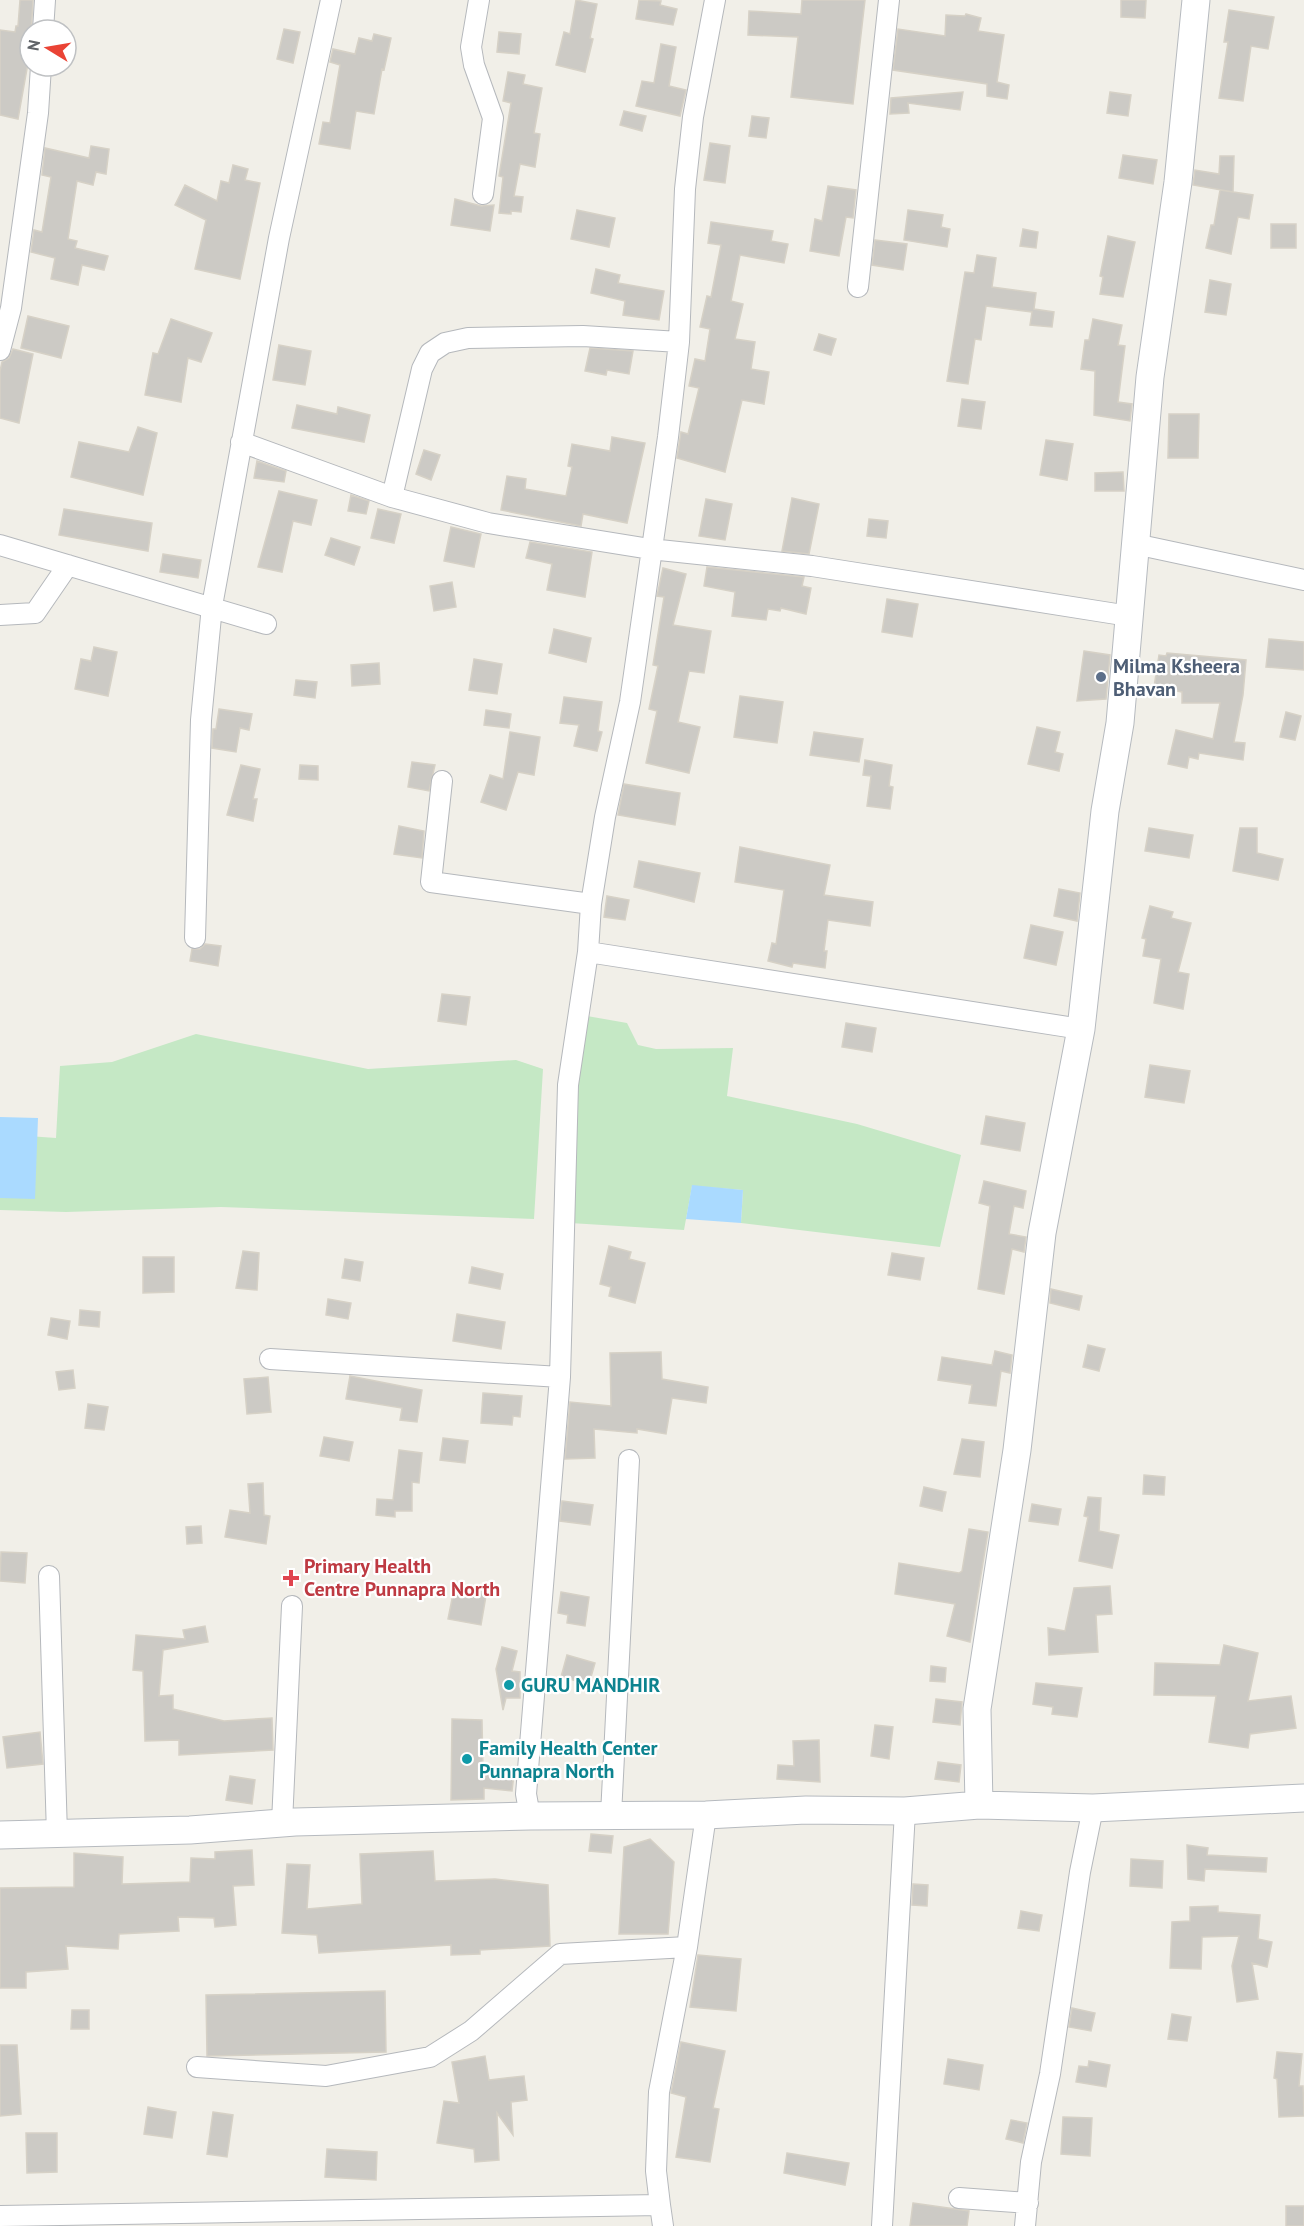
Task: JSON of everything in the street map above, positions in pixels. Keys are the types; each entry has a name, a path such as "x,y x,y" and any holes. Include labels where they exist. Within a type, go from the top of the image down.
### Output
{"street":[{"path":"44,18 45,0"},
{"path":"195,938 201,720 212,606 279,238 331,0"},
{"path":"479,0 471,47 474,65 493,118 483,194"},
{"path":"530,1816 526,1794 560,1377 568,1085 588,952 591,904 605,817 630,702 679,342 685,189 693,117 715,0"},
{"path":"858,287 889,0"},
{"path":"979,1805 977,1709 1017,1450 1042,1233 1081,1029 1105,811 1119,723 1150,377 1178,182 1196,0"},
{"path":"0,350 11,308 38,112 40,78"},
{"path":"392,497 422,369 430,353 445,343 468,338 583,336 679,342"},
{"path":"241,442 392,497 488,523 650,549 812,566 1129,616"},
{"path":"1135,544 1304,580"},
{"path":"0,545 212,606 266,624"},
{"path":"0,615 35,613 68,565"},
{"path":"442,781 431,882 591,904"},
{"path":"588,952 1081,1029"},
{"path":"270,1359 560,1377"},
{"path":"611,1815 629,1460"},
{"path":"49,1576 57,1834"},
{"path":"282,1823 292,1606"},
{"path":"0,1835 190,1830 282,1823 530,1816 706,1815 806,1810 905,1811 979,1805 1093,1808 1304,1798"},
{"path":"1025,2226 1031,2162 1050,2074 1080,1872 1093,1808"},
{"path":"882,2226 905,1811"},
{"path":"663,2226 656,2171 659,2092 687,1947 706,1815"},
{"path":"197,2067 327,2076 430,2057 471,2031 560,1954 687,1947"},
{"path":"959,2198 1028,2203"},
{"path":"0,2216 660,2205"}],"green space":[{"path":"587,1016 627,1023 638,1045 656,1049 733,1048 727,1096 857,1124 961,1155 940,1247 741,1223 743,1190 692,1186 684,1230 570,1223 574,1107"},
{"path":"196,1034 368,1069 516,1060 543,1069 534,1219 221,1207 66,1212 0,1210 0,1134 56,1138 60,1066 112,1062"}],"water":[{"path":"0,1117 38,1118 35,1199 0,1198"},
{"path":"692,1185 743,1190 741,1223 686,1219"}],"building":[{"path":"20,0 33,0 32,18 19,18"},
{"path":"576,0 597,4 590,38 593,39 585,72 556,65 564,32 570,34"},
{"path":"639,0 661,1 660,5 677,9 673,25 636,19"},
{"path":"802,0 865,0 853,104 791,97 798,37 748,35 749,11 801,14"},
{"path":"1121,0 1146,0 1145,18 1121,17"},
{"path":"1229,10 1274,17 1268,49 1251,46 1243,101 1219,98 1228,42 1224,42"},
{"path":"966,14 981,18 978,31 1004,35 997,82 1009,85 1007,99 987,96 987,84 893,70 898,29 945,36 946,15 965,16"},
{"path":"18,26 18,78 25,78 18,119 0,115 0,30 15,32"},
{"path":"284,29 300,32 293,63 277,59"},
{"path":"499,32 521,34 519,54 497,52"},
{"path":"374,34 391,38 384,70 382,69 374,114 356,111 350,149 319,144 323,122 330,123 340,65 330,62 333,49 355,54 359,38 372,41"},
{"path":"661,44 676,47 669,86 686,90 680,116 636,106 642,81 654,83"},
{"path":"508,72 525,75 523,84 542,88 534,133 540,134 535,167 520,164 514,196 523,197 521,212 511,211 511,214 499,213 503,177 499,176 511,103 503,101"},
{"path":"963,92 960,110 908,103 909,113 890,114 891,98"},
{"path":"1110,92 1131,95 1128,116 1107,113"},
{"path":"624,111 646,116 642,131 620,125"},
{"path":"752,116 769,118 766,138 749,136"},
{"path":"710,143 730,146 725,183 704,180"},
{"path":"91,146 109,149 106,174 96,172 93,185 77,181 68,239 77,241 75,248 108,256 104,270 82,265 78,285 51,279 55,258 31,252 34,230 42,232 51,177 42,175 45,148 89,158"},
{"path":"1123,155 1157,160 1153,184 1119,178"},
{"path":"1220,156 1234,156 1233,192 1193,185 1195,170 1219,174"},
{"path":"233,165 248,169 245,180 260,183 240,279 195,269 206,220 175,205 185,185 217,201 221,181 229,183"},
{"path":"828,186 856,190 853,218 846,217 839,256 810,251 815,219 822,221"},
{"path":"1220,190 1253,195 1249,219 1238,217 1231,254 1206,248 1211,225 1214,225"},
{"path":"455,199 481,206 494,205 490,231 451,225"},
{"path":"577,210 615,218 609,247 571,239"},
{"path":"908,210 943,215 941,227 950,229 947,247 904,240"},
{"path":"711,222 773,231 771,241 788,244 784,263 740,255 731,301 743,304 735,339 755,342 751,369 769,372 764,404 742,400 725,472 677,458 681,432 688,434 699,388 689,386 695,359 705,361 710,329 700,327 707,296 711,297 721,245 708,243"},
{"path":"1271,224 1296,224 1296,248 1271,248"},
{"path":"1023,229 1038,232 1036,248 1020,246"},
{"path":"1108,236 1135,242 1123,297 1100,294 1103,277 1100,276"},
{"path":"875,240 907,244 903,270 872,265"},
{"path":"977,255 996,258 992,287 1036,293 1034,309 1054,312 1052,327 1030,325 1032,312 986,306 981,340 975,339 968,384 947,381 965,272 974,273"},
{"path":"596,269 620,275 618,283 664,291 659,320 623,315 625,301 591,293"},
{"path":"1210,280 1231,284 1226,315 1205,312"},
{"path":"28,316 69,326 61,358 21,348"},
{"path":"171,319 212,333 201,362 188,358 181,402 145,395 153,353 158,354"},
{"path":"1093,319 1122,325 1118,345 1125,346 1118,402 1132,404 1130,421 1094,415 1095,371 1081,369 1085,340 1089,340"},
{"path":"819,334 836,339 831,355 814,350"},
{"path":"279,345 311,351 305,385 273,380"},
{"path":"590,348 633,351 629,374 607,370 606,375 585,371"},
{"path":"13,349 33,354 19,423 0,418 0,371 2,362 9,358"},
{"path":"962,399 985,402 981,429 958,426"},
{"path":"297,405 337,414 338,407 370,415 364,442 292,428"},
{"path":"1169,414 1199,414 1198,458 1168,458"},
{"path":"138,427 157,433 143,495 71,477 79,442 129,452"},
{"path":"612,437 645,443 627,523 583,514 581,526 501,510 507,476 526,479 525,489 566,496 572,467 568,466 572,444 610,451"},
{"path":"1046,440 1073,444 1067,480 1040,475"},
{"path":"424,450 440,455 431,480 416,474"},
{"path":"257,461 286,471 284,482 254,478"},
{"path":"1123,472 1124,491 1095,491 1095,473"},
{"path":"279,491 317,500 311,525 293,521 282,572 258,567"},
{"path":"351,495 369,501 366,514 348,511"},
{"path":"792,498 819,504 809,554 782,551"},
{"path":"706,499 732,504 725,540 699,536"},
{"path":"64,509 152,523 148,551 59,535"},
{"path":"378,509 401,514 394,543 371,538"},
{"path":"869,519 888,521 886,538 867,536"},
{"path":"451,527 481,534 474,567 444,561"},
{"path":"331,538 360,547 354,565 325,555"},
{"path":"530,542 592,552 585,597 547,590 552,564 526,558"},
{"path":"163,554 201,560 198,578 160,572"},
{"path":"707,567 804,577 802,586 811,588 806,614 781,608 780,611 768,609 766,620 732,616 735,592 704,586"},
{"path":"663,568 686,574 673,625 711,631 704,673 689,671 678,722 700,727 689,773 646,763 657,711 649,709 658,666 653,665 664,597 657,596"},
{"path":"452,582 456,607 434,611 430,586"},
{"path":"887,599 918,604 912,637 882,632"},
{"path":"554,629 591,638 586,662 549,653"},
{"path":"1269,639 1304,642 1304,670 1266,667"},
{"path":"94,647 117,652 108,696 75,689 81,659 91,661"},
{"name":"Milma Ksheera Bhavan","path":"1084,651 1110,655 1106,699 1077,701"},
{"path":"1167,653 1246,660 1243,695 1234,742 1245,743 1243,760 1199,753 1198,759 1189,757 1187,768 1168,764 1176,730 1213,739 1220,703 1182,703 1182,692 1154,687 1159,655 1166,656"},
{"path":"474,659 502,664 497,694 469,690"},
{"path":"379,663 380,684 352,686 351,665"},
{"path":"296,680 317,682 315,698 294,695"},
{"path":"740,696 783,702 777,743 734,737"},
{"path":"564,697 602,702 598,731 602,732 597,751 574,746 579,725 560,723"},
{"path":"219,709 252,714 249,730 240,728 236,752 212,748 213,729 216,729"},
{"path":"486,710 511,714 509,728 484,725"},
{"path":"1286,712 1301,716 1295,740 1280,737"},
{"path":"1037,727 1060,732 1055,752 1063,754 1059,771 1028,764"},
{"path":"510,732 540,737 534,775 518,772 506,810 481,802 490,775 503,779"},
{"path":"814,732 863,739 859,762 810,755"},
{"path":"865,760 892,765 889,786 893,787 890,809 867,806 871,776 863,775"},
{"path":"412,762 435,765 429,791 408,787"},
{"path":"241,765 260,769 253,799 257,799 253,821 227,815"},
{"path":"300,765 318,766 318,780 299,779"},
{"path":"624,784 680,793 675,825 618,815"},
{"path":"399,826 424,831 422,858 394,854"},
{"path":"1149,828 1193,835 1189,858 1145,851"},
{"path":"1240,828 1257,828 1257,853 1283,859 1278,880 1233,871"},
{"path":"740,847 830,865 824,895 873,902 870,926 828,920 824,951 827,951 825,968 793,963 792,967 768,961 772,943 776,944 784,890 735,882"},
{"path":"639,861 700,873 694,902 634,887"},
{"path":"1059,889 1080,893 1077,921 1054,916"},
{"path":"607,896 629,900 625,920 604,917"},
{"path":"1150,906 1173,912 1171,918 1191,923 1178,972 1189,974 1183,1009 1154,1003 1161,959 1143,956 1146,939 1142,938"},
{"path":"1031,925 1063,932 1056,965 1024,958"},
{"path":"205,944 221,946 218,966 190,961 192,949 200,949"},
{"path":"442,994 470,997 466,1025 438,1021"},
{"path":"846,1023 876,1028 872,1052 842,1047"},
{"path":"1150,1065 1190,1071 1184,1103 1145,1097"},
{"path":"986,1116 1025,1123 1020,1151 981,1144"},
{"path":"984,1181 1026,1191 1023,1208 1014,1206 1009,1234 1026,1237 1024,1252 1012,1249 1004,1294 978,1289 990,1206 979,1203"},
{"path":"609,1246 631,1252 629,1259 645,1263 635,1303 609,1296 611,1287 600,1284"},
{"path":"243,1251 259,1253 257,1290 236,1288"},
{"path":"892,1253 924,1258 920,1280 888,1275"},
{"path":"143,1257 174,1257 174,1292 143,1293"},
{"path":"345,1259 363,1262 360,1281 342,1278"},
{"path":"472,1267 503,1274 500,1289 469,1283"},
{"path":"1051,1289 1082,1296 1079,1310 1050,1303"},
{"path":"328,1299 351,1303 348,1319 326,1315"},
{"path":"80,1310 100,1312 99,1327 79,1325"},
{"path":"457,1314 505,1322 501,1349 453,1341"},
{"path":"51,1318 70,1321 67,1339 48,1335"},
{"path":"1088,1345 1105,1349 1099,1371 1083,1367"},
{"path":"995,1351 1012,1355 1010,1373 1001,1371 996,1406 969,1403 972,1385 938,1380 942,1357 992,1365"},
{"path":"661,1352 662,1379 708,1387 706,1403 672,1398 666,1434 637,1429 637,1433 594,1429 595,1458 565,1459 570,1402 611,1406 610,1353"},
{"path":"73,1370 75,1388 59,1390 56,1372"},
{"path":"350,1376 422,1390 417,1422 400,1420 402,1408 346,1399"},
{"path":"268,1377 271,1412 247,1414 244,1379"},
{"path":"483,1393 522,1396 520,1417 513,1416 512,1425 481,1423"},
{"path":"88,1404 108,1407 104,1430 85,1428"},
{"path":"324,1437 353,1442 349,1461 320,1456"},
{"path":"443,1438 468,1441 465,1463 440,1460"},
{"path":"962,1439 984,1442 980,1477 954,1474"},
{"path":"399,1450 422,1453 419,1483 412,1482 412,1511 395,1511 395,1517 376,1515 377,1499 393,1500"},
{"path":"1144,1475 1165,1477 1164,1495 1143,1494"},
{"path":"263,1483 264,1515 270,1516 266,1544 225,1537 230,1510 250,1513 248,1484"},
{"path":"924,1487 946,1492 942,1511 920,1506"},
{"path":"1088,1497 1101,1498 1099,1531 1119,1535 1112,1568 1079,1561 1088,1517 1084,1516"},
{"path":"562,1501 593,1505 590,1525 560,1521"},
{"path":"1032,1504 1061,1509 1058,1525 1029,1521"},
{"path":"201,1526 202,1543 187,1544 186,1527"},
{"path":"969,1529 988,1532 970,1642 947,1636 955,1604 895,1594 899,1563 959,1573 962,1571"},
{"path":"1,1552 27,1553 25,1583 0,1581"},
{"path":"455,1584 487,1590 481,1625 448,1619"},
{"path":"1110,1586 1112,1614 1096,1615 1098,1652 1049,1655 1048,1628 1065,1631 1074,1588"},
{"path":"561,1592 589,1597 585,1626 567,1623 568,1615 558,1613"},
{"path":"205,1626 208,1642 163,1650 159,1696 173,1695 173,1709 224,1721 272,1718 273,1750 179,1755 179,1740 145,1741 143,1671 133,1670 136,1635 185,1639 183,1630"},
{"path":"1224,1645 1258,1653 1248,1701 1291,1696 1296,1728 1250,1734 1248,1748 1209,1742 1216,1696 1154,1695 1155,1663 1220,1665"},
{"name":"GURU MANDHIR","path":"502,1647 517,1651 512,1671 520,1672 520,1698 506,1698 503,1710 496,1669"},
{"path":"567,1655 595,1663 589,1684 561,1677"},
{"path":"931,1666 946,1668 945,1682 930,1681"},
{"path":"1036,1683 1082,1688 1077,1717 1052,1714 1053,1707 1033,1704"},
{"path":"936,1699 962,1702 960,1725 933,1722"},
{"name":"Family Health Center Punnapra North","path":"452,1719 482,1720 483,1771 514,1774 512,1791 484,1788 484,1799 451,1800"},
{"path":"875,1725 893,1727 889,1759 871,1756"},
{"path":"40,1732 43,1764 7,1768 3,1737"},
{"path":"819,1740 820,1782 777,1779 778,1765 794,1766 793,1741"},
{"path":"938,1762 961,1765 959,1782 935,1779"},
{"path":"230,1776 255,1780 252,1804 226,1800"},
{"path":"591,1834 613,1836 611,1853 589,1851"},
{"path":"650,1839 674,1862 668,1934 619,1934 624,1847"},
{"path":"1187,1845 1208,1848 1207,1855 1267,1858 1266,1872 1205,1869 1204,1881 1188,1879"},
{"path":"252,1850 254,1885 233,1886 236,1925 215,1927 214,1918 178,1917 179,1931 119,1934 118,1949 66,1946 68,1969 26,1972 26,1988 0,1988 0,1888 74,1887 74,1853 123,1857 122,1884 190,1882 191,1858 215,1859 215,1852"},
{"path":"433,1851 435,1881 495,1879 548,1885 550,1946 480,1950 480,1954 451,1955 451,1945 319,1953 317,1935 282,1933 287,1864 310,1865 307,1909 362,1904 360,1854"},
{"path":"1131,1859 1163,1861 1162,1888 1130,1886"},
{"path":"913,1884 928,1885 927,1906 912,1905"},
{"path":"1218,1906 1218,1912 1260,1915 1258,1939 1272,1942 1267,1967 1252,1963 1258,1999 1237,2002 1232,1966 1239,1936 1202,1937 1201,1969 1170,1968 1172,1922 1190,1921 1190,1907"},
{"path":"1021,1911 1042,1915 1039,1931 1018,1928"},
{"path":"698,1955 741,1959 736,2011 690,2007"},
{"path":"385,1991 386,2052 207,2056 206,1995"},
{"path":"1072,2008 1095,2013 1091,2031 1069,2027"},
{"path":"72,2010 89,2010 89,2029 71,2029"},
{"path":"1172,2014 1191,2017 1187,2041 1168,2039"},
{"path":"681,2042 725,2051 713,2108 719,2109 710,2162 676,2157 686,2097 671,2093"},
{"path":"0,2045 17,2045 21,2114 0,2116"},
{"path":"1277,2052 1302,2054 1299,2086 1303,2086 1304,2116 1279,2117 1277,2079 1274,2078"},
{"path":"485,2056 489,2080 524,2076 527,2100 511,2102 513,2135 497,2113 499,2160 475,2162 474,2149 437,2143 444,2101 459,2103 452,2062"},
{"path":"948,2059 983,2065 979,2090 944,2084"},
{"path":"1089,2061 1110,2065 1106,2087 1076,2082 1079,2066 1088,2067"},
{"path":"148,2107 176,2112 172,2138 144,2134"},
{"path":"213,2112 233,2115 227,2157 207,2154"},
{"path":"1063,2117 1092,2118 1090,2156 1061,2154"},
{"path":"1011,2120 1027,2123 1023,2143 1006,2139"},
{"path":"26,2133 57,2133 57,2172 27,2173"},
{"path":"327,2149 377,2152 376,2180 325,2177"},
{"path":"787,2153 849,2163 845,2185 784,2173"},
{"path":"913,2203 969,2211 967,2226 910,2226"},
{"path":"1286,2206 1304,2206 1304,2226 1286,2226"}],"place":[{"name":"Milma Ksheera Bhavan","path":"1101,677"},
{"name":"Primary Health Centre Punnapra North","path":"291,1578"},
{"name":"GURU MANDHIR","path":"509,1685"},
{"name":"Family Health Center Punnapra North","path":"467,1759"}]}
